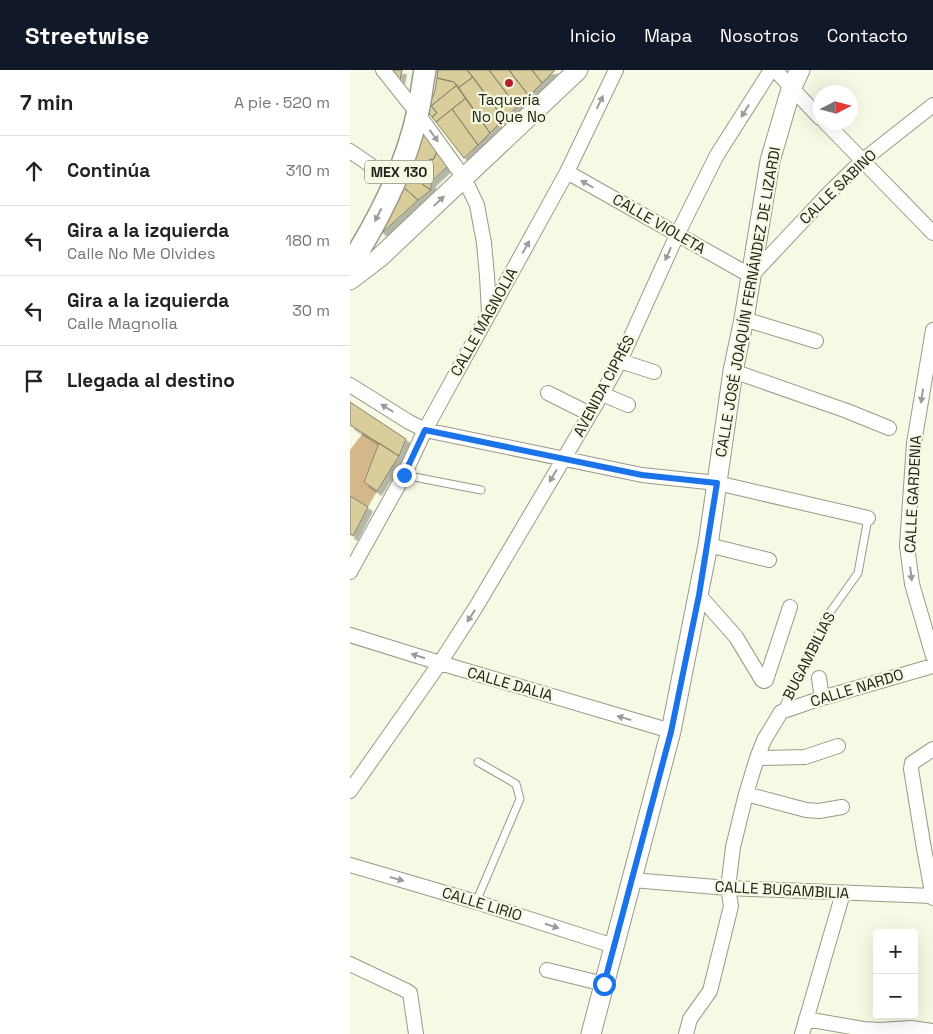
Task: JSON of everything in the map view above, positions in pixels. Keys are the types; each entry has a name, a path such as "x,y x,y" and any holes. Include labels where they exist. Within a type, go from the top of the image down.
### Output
{"main road":[{"name":"MEX 130","path":"350,265 394,182 408,149 418,114 425,70"}],"street":[{"path":"383,70 418,114 464,178 477,206 484,243 488,313"},
{"path":"350,280 379,258 578,70"},
{"name":"CALLE MAGNOLIA","path":"350,572 355,549 404,475 425,430 567,172 616,70"},
{"name":"AVENIDA CIPRÉS","path":"350,791 440,663 476,607 602,394 620,361 677,235 717,154 771,70"},
{"path":"775,70 813,111"},
{"name":"CALLE JOSÉ JOAQUÍN FERNÁNDEZ DE LIZARDI","path":"591,1034 671,732 708,545 733,371 744,319 770,161 791,89 800,70"},
{"name":"CALLE SABINO","path":"751,276 862,160 933,105"},
{"path":"833,130 933,233"},
{"path":"350,151 394,182"},
{"name":"CALLE VIOLETA","path":"567,172 751,276"},
{"path":"744,319 816,340"},
{"name":"CALLE GARDENIA","path":"933,330 914,443 907,546 912,584 933,656"},
{"path":"620,361 654,372"},
{"path":"733,371 847,410 888,428"},
{"path":"350,385 425,430 642,475 717,483 868,518"},
{"path":"548,393 590,414"},
{"path":"602,394 628,405"},
{"path":"708,545 769,560"},
{"path":"699,595 736,636 764,681 766,680 790,607"},
{"name":"CALLE DALIA","path":"350,635 671,732"},
{"name":"CALLE NARDO","path":"781,712 822,698 933,666"},
{"path":"820,678 822,698"},
{"path":"686,1034 690,1020 710,991 731,906 728,888 733,847 756,758 764,740 781,712"},
{"path":"756,758 805,757 838,746"},
{"path":"933,749 912,763 911,768 928,841 933,897"},
{"path":"746,794 806,810 820,811 842,807"},
{"name":"CALLE LIRIO","path":"350,865 476,902 614,946"},
{"name":"CALLE BUGAMBILIA","path":"632,880 728,888 933,897"},
{"path":"802,1034 843,893"},
{"path":"350,964 410,993 416,1034"},
{"path":"547,970 604,984"},
{"path":"806,1019 889,1032 911,1028 933,1031"}],"lane":[{"path":"404,475 481,490"},
{"name":"BUGAMBILIAS","path":"781,712 826,618 858,573 868,518"},
{"path":"476,902 520,799 516,784 478,762"}],"shaded area":[{"path":"363,433 379,443 364,482 377,491 368,507 350,496 350,450"}],"building":[{"path":"393,70 402,70 400,80"},
{"path":"438,70 467,70 473,77 458,88 454,82 437,78"},
{"path":"467,70 489,70 517,107 504,119"},
{"name":"Taquería No Que No","path":"489,70 509,70 529,96 517,107"},
{"path":"509,70 532,70 542,83 529,96"},
{"path":"532,70 555,70 542,83"},
{"path":"473,77 504,119 490,133 458,88"},
{"path":"437,78 454,82 457,85 431,106 430,104"},
{"path":"457,85 466,98 436,122 432,117 437,113 431,106"},
{"path":"466,98 490,133 478,145 452,109"},
{"path":"430,104 437,113 432,117 428,112"},
{"path":"452,109 478,145 464,158 436,122"},
{"path":"423,131 438,149 433,160 430,159 423,180 407,171"},
{"path":"438,149 450,164 431,182 431,190 422,184 430,159 433,160"},
{"path":"407,171 423,180 422,184 431,190 418,200 401,185"},
{"path":"401,185 418,200 383,232 378,228"},
{"path":"350,402 406,439 399,456 350,425"},
{"path":"379,443 399,456 377,491 364,482"},
{"path":"350,496 368,507 353,536 350,534"}],"place":[{"name":"Taquería No Que No","path":"509,83"}],"route":[{"path":"404,475 425,430 642,475 717,483 699,595 671,732 604,984"}]}
